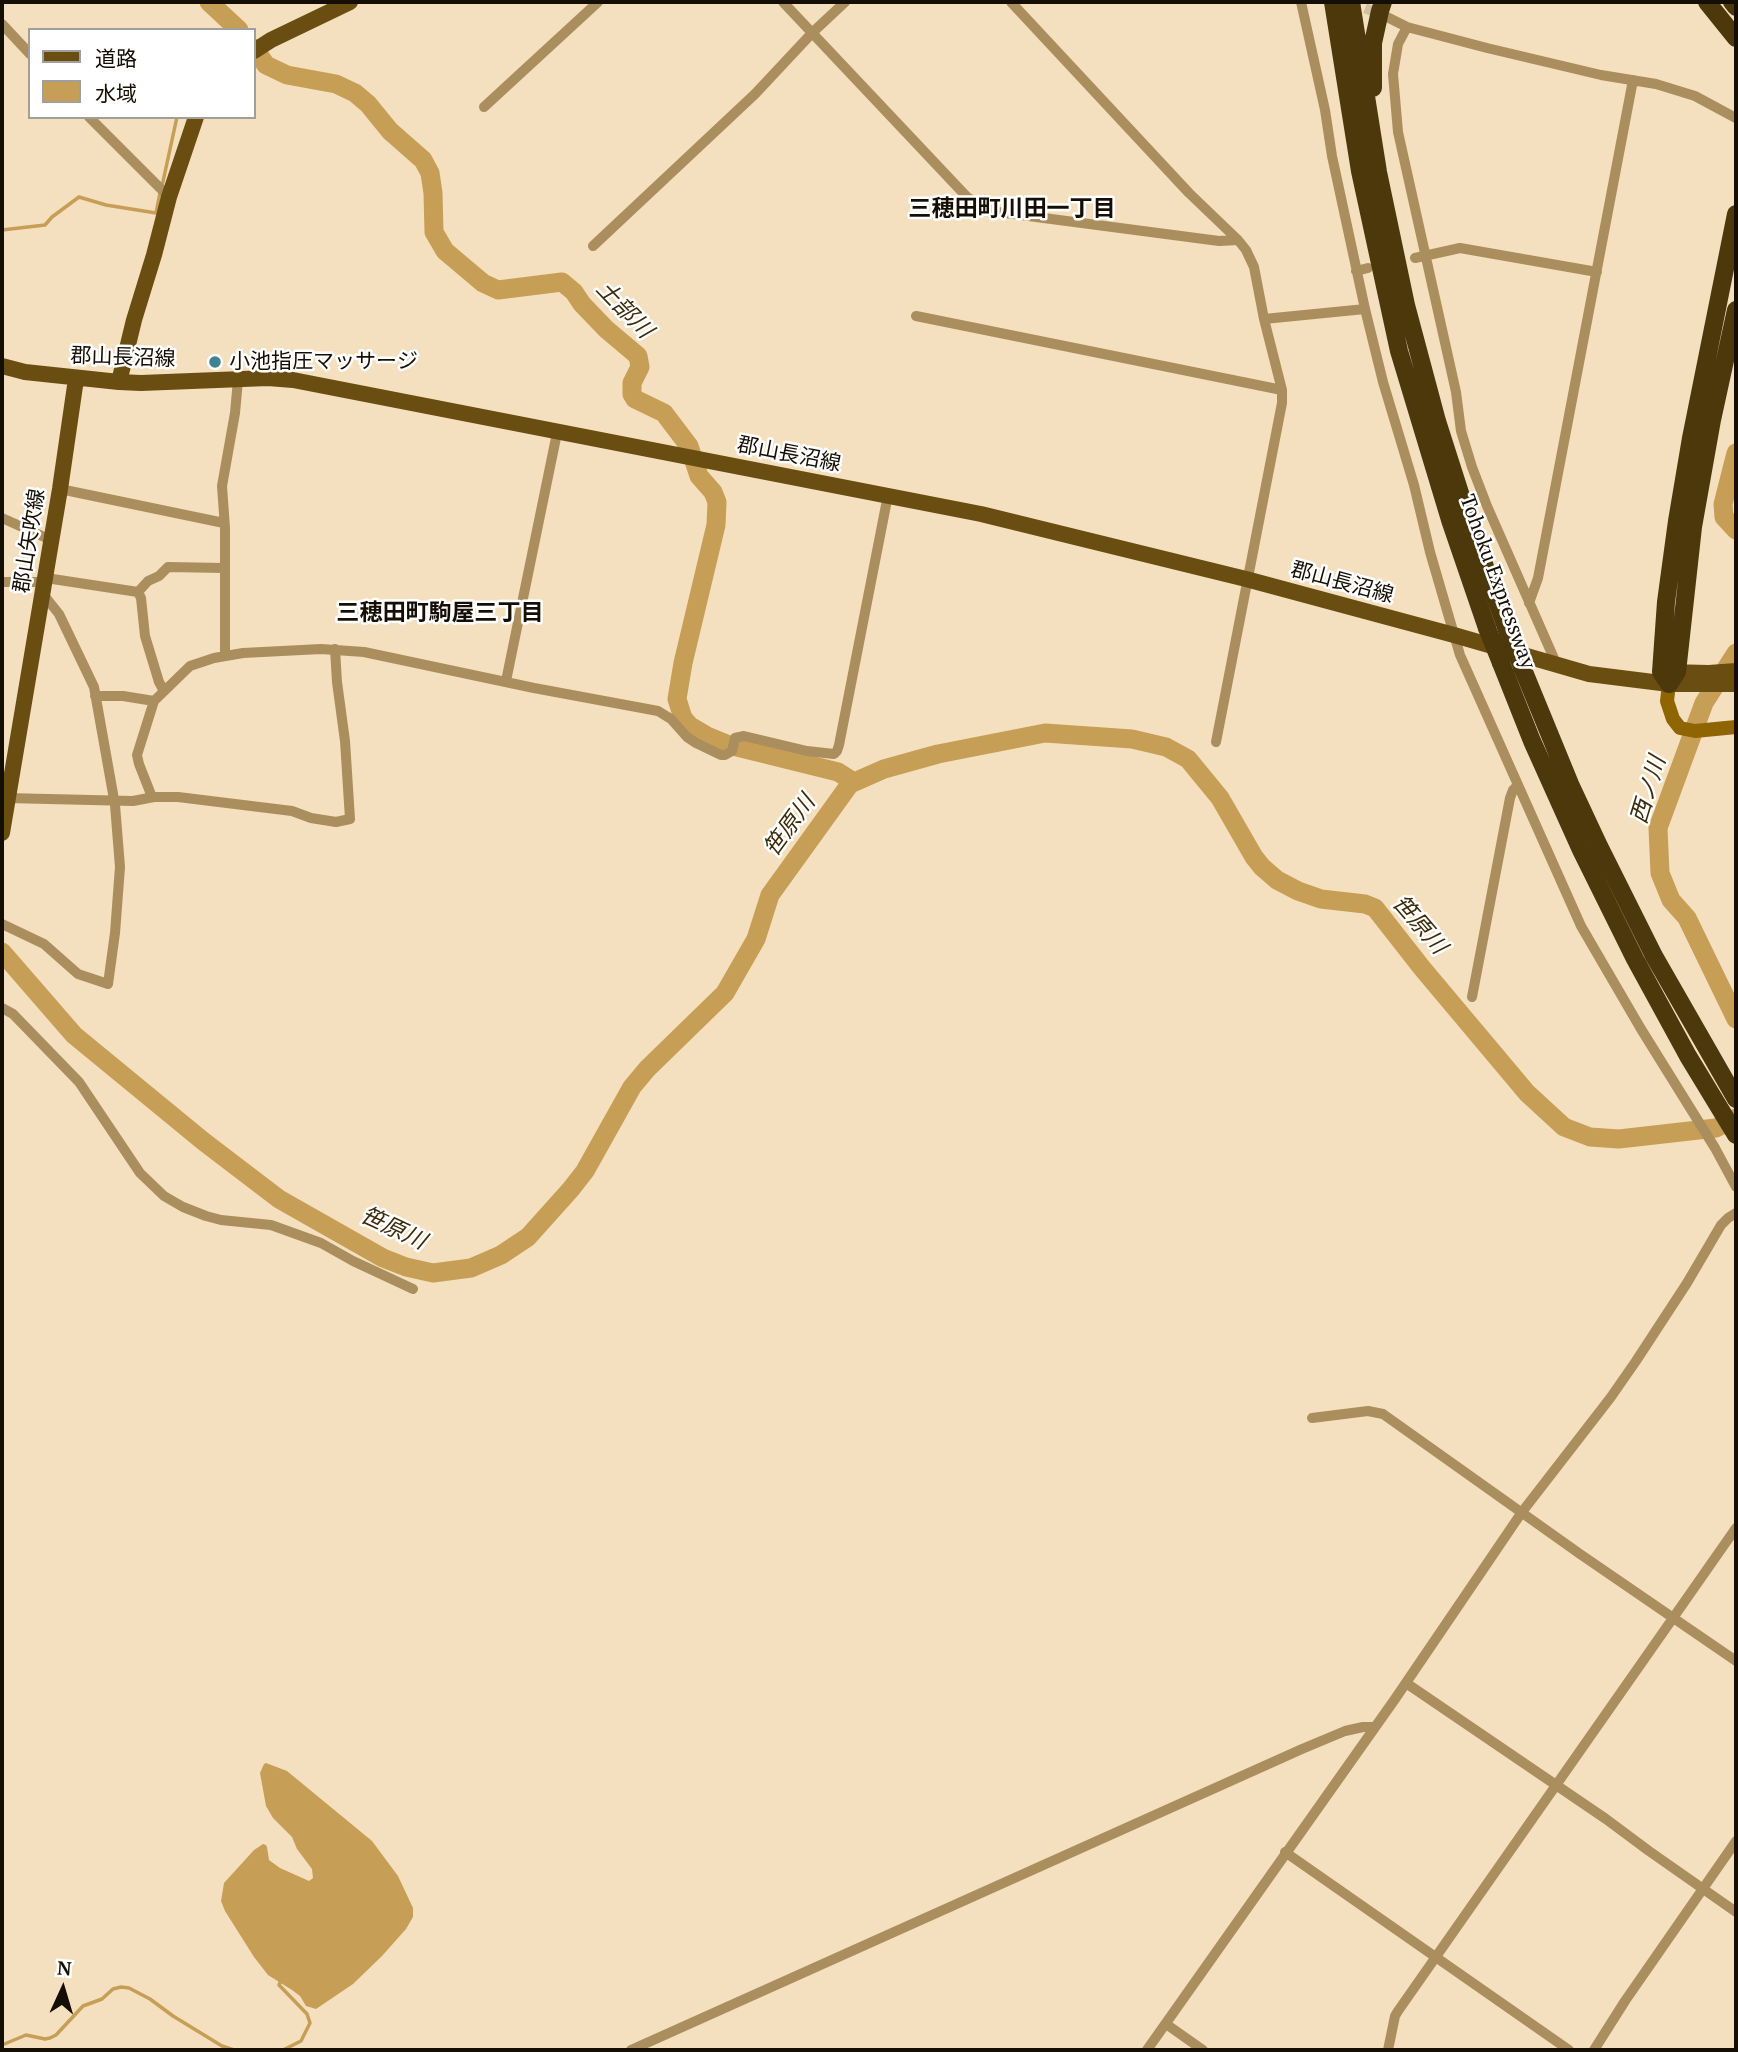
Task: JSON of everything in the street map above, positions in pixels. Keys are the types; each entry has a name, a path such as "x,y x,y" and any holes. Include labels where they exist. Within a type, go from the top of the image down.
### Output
{"highway":[{"path":"1322,2 1344,114 1360,172"},
{"name":"Tohoku Expressway","path":"1333,2 1360,172 1399,351 1450,520 1487,628 1532,741 1581,850 1635,959 1688,1056 1736,1135"},
{"name":"Tohoku Expressway","path":"1350,2 1374,149 1406,305 1441,433 1508,633 1570,784 1605,859 1654,956 1736,1099"},
{"path":"1707,2 1736,38"},
{"path":"1732,2 1736,7"},
{"path":"1385,9 1380,11 1373,43 1373,89 1406,305"},
{"path":"1669,676 1666,602 1677,522 1736,214"},
{"path":"1669,676 1712,420 1736,310"}],"main road":[{"path":"256,50 350,2"},
{"path":"119,382 134,320 195,119"},
{"name":"郡山長沼線","path":"2,366 76,379 119,382 293,380 981,514 1246,579 1589,674 1734,680"},
{"name":"郡山矢吹線","path":"2,833 5,798 45,585 76,379"}],"street":[{"path":"485,107 598,2"},
{"path":"783,2 967,197 982,207 998,212 1219,241 1238,240"},
{"path":"593,246 755,94 845,2"},
{"path":"1011,2 1189,193 1238,240 1254,267 1282,390 1282,403 1216,743"},
{"path":"1301,2 1365,309 1454,635 1467,672 1581,926 1736,1188"},
{"path":"1385,9 1408,27 1695,96 1736,118"},
{"path":"2,23 28,52"},
{"path":"1408,27 1398,44 1392,74 1398,132 1456,392 1461,431 1472,467 1556,663"},
{"path":"1529,603 1538,578 1633,80"},
{"path":"91,119 170,197"},
{"path":"1415,258 1460,248 1597,272"},
{"path":"1356,271 1368,268"},
{"path":"1264,319 1365,309"},
{"path":"916,316 1282,390"},
{"path":"225,655 222,485 238,380"},
{"path":"506,681 557,433"},
{"path":"60,489 224,523"},
{"path":"152,797 137,755 154,701 190,666 225,655 335,649 364,652 657,711 671,719 687,737 721,755 725,755 733,746 737,737 744,736 831,754 837,751 888,495"},
{"path":"2,519 51,540"},
{"path":"138,593 148,581 159,576 167,567 225,568"},
{"path":"2,582 135,590 141,597 145,636 164,691"},
{"path":"2,924 44,944 76,974 108,984 120,867 114,800 94,687 45,585"},
{"path":"5,798 133,801 152,797 178,797 292,811 311,818 336,822 350,819 335,649"},
{"path":"1669,676 1667,701 1673,719 1680,728 1695,731 1736,727"},
{"path":"95,696 122,696 154,701"},
{"path":"1472,997 1510,798 1518,785"},
{"path":"2,1008 13,1014 79,1082 140,1172 164,1196 206,1216 271,1225 321,1243 413,1289"},
{"path":"1147,2050 1406,1683 1522,1512 1611,1397 1652,1337 1721,1225 1736,1213"},
{"path":"1312,1418 1368,1411 1382,1414 1736,1661"},
{"path":"1388,2050 1395,2016 1736,1528"},
{"path":"1406,1683 1736,1912"},
{"path":"631,2050 1302,1749 1345,1731 1375,1727"},
{"path":"1594,2050 1736,1841"},
{"path":"1285,1852 1569,2050"},
{"path":"1166,2024 1203,2050"}],"water":[{"path":"266,1763 287,1771 372,1841 398,1876 413,1908 413,1917 406,1929 382,1956 353,1984 316,2009 306,2006 300,1996 268,1975 254,1957 221,1901 224,1883 254,1850 263,1844 267,1847 269,1860 280,1868 309,1881 313,1878 312,1869 297,1849 292,1837 273,1818 266,1806 260,1773"}],"waterway":[{"name":"土部川","path":"209,2 237,28"},
{"name":"土部川","path":"256,51 266,65 287,75 336,84 355,93 368,104 390,131 423,160 430,173 434,232 445,251 483,283 498,290 562,282 606,329 638,356 640,367 632,383 632,394 635,399 664,413 689,446 699,476 713,492 717,502 716,525 677,699 683,718 690,726 707,736 729,745 838,772 849,779 850,784"},
{"path":"162,186 177,119"},
{"path":"2,230 45,225 79,197 106,205 156,213 160,193"},
{"name":"西ノ川","path":"1736,453 1723,504 1724,517 1736,530"},
{"name":"西ノ川","path":"1736,653 1704,703 1658,828 1660,873 1671,900 1687,918 1736,1019"},
{"name":"笹原川","path":"2,952 74,1035 203,1141 279,1199 383,1258 406,1267 433,1273 471,1268 501,1255 528,1237 585,1171 632,1087 725,993 756,939 770,895 850,784 884,769 938,754 1045,733 1132,739 1166,747 1188,759 1220,798 1254,857 1277,880 1321,899 1365,904 1375,908 1527,1093 1564,1127 1590,1137 1619,1139 1716,1128 1736,1118"},
{"path":"282,1978 279,1985 307,2014 310,2023 301,2041 283,2050"},
{"path":"2,2045 26,2035 50,2038 83,2006 102,1999 113,1989 121,1987 129,1988 150,1999 222,2046 234,2050"}],"tunnel":[{"path":"1351,3 1383,15"}],"place":[{"name":"小池指圧マッサージ","path":"215,362"}],"district":[{"name":"三穂田町川田一丁目","path":"1012,209"},
{"name":"三穂田町駒屋三丁目","path":"440,613"}]}
